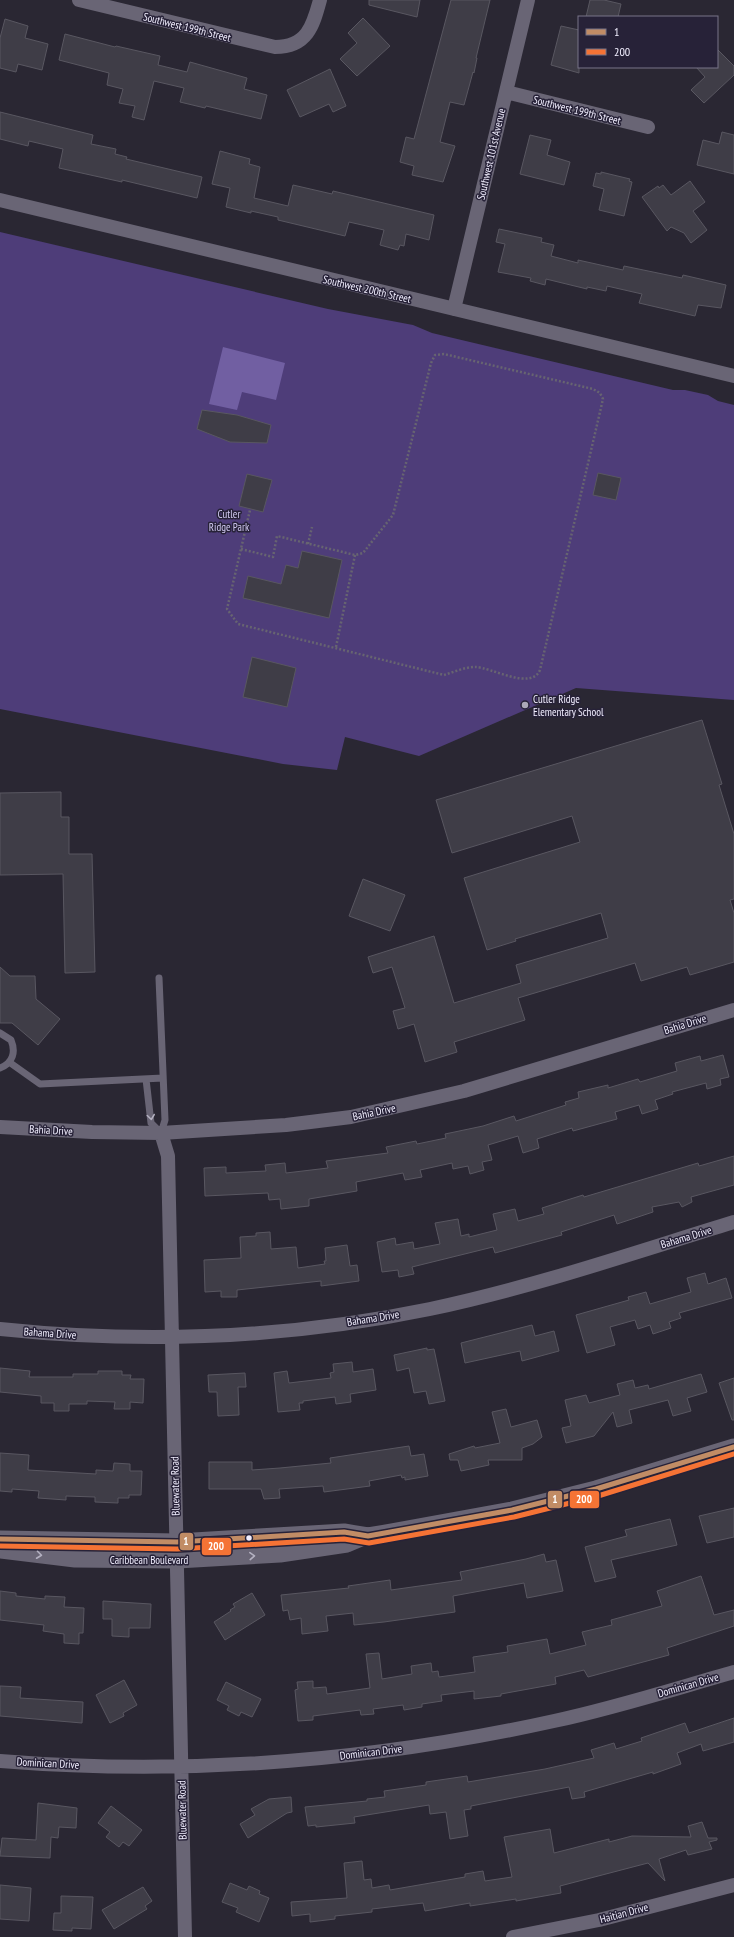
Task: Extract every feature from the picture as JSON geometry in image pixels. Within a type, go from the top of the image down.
[{"type":"street","name":"Southwest 199th Street","points":[[79,0],[270,46],[281,47],[301,40],[310,29],[320,0]]},
{"type":"street","name":"Southwest 101st Avenue","points":[[454,309],[528,0]]},
{"type":"street","name":"Southwest 199th Street","points":[[506,92],[648,127]]},
{"type":"street","name":"Southwest 200th Street","points":[[0,200],[734,376]]},
{"type":"street","name":"Bahia Drive","points":[[0,1127],[92,1132],[161,1133],[286,1125],[351,1117],[464,1091],[734,1010]]},
{"type":"street","name":"Bluewater Road","points":[[161,1133],[168,1156],[185,1937]]},
{"type":"street","name":"Bahama Drive","points":[[0,1329],[81,1335],[173,1336],[293,1330],[431,1309],[555,1278],[734,1222]]},
{"type":"street","name":"Caribbean Boulevard","points":[[0,1550],[75,1559],[177,1560],[280,1554],[347,1544],[368,1536],[451,1523],[539,1504],[596,1489],[734,1447]]},
{"type":"street","name":"Caribbean Boulevard","points":[[0,1540],[177,1542],[344,1532],[368,1536]]},
{"type":"street","name":"Dominican Drive","points":[[0,1761],[75,1765],[181,1766],[336,1757],[456,1741],[589,1713],[734,1672]]},
{"type":"street","name":"Haitian Drive","points":[[513,1937],[599,1920],[734,1885]]},
{"type":"lane","points":[[146,1079],[151,1123],[161,1133],[165,1120],[159,978]]},
{"type":"lane","points":[[0,1033],[11,1040],[13,1045],[12,1057],[9,1062],[0,1068]]},
{"type":"lane","points":[[9,1062],[40,1084],[163,1078]]},
{"type":"path","points":[[241,549],[273,557],[277,536],[355,555],[363,554],[393,516],[431,364],[435,355],[444,354],[593,389],[602,396],[603,402],[601,413],[540,670],[537,676],[527,679],[475,667],[444,675],[336,647],[238,624],[227,609],[250,510]]},
{"type":"path","points":[[308,544],[312,527]]},
{"type":"path","points":[[336,647],[355,555]]},
{"type":"green space","name":"Cutler Ridge Park","points":[[0,232],[328,309],[413,325],[432,333],[673,390],[685,390],[708,395],[718,401],[734,405],[734,700],[576,688],[419,756],[345,737],[337,770],[283,764],[0,709]]},
{"type":"shaded area","points":[[223,347],[285,363],[276,400],[242,392],[237,410],[209,404]]},
{"type":"building","points":[[369,0],[420,0],[417,17],[369,5]]},
{"type":"building","points":[[451,0],[490,0],[476,58],[474,73],[473,72],[464,105],[450,102],[440,142],[455,146],[443,182],[412,175],[414,166],[400,162],[406,137],[414,139]]},
{"type":"building","points":[[590,0],[604,0],[621,4],[618,16],[586,16]]},
{"type":"building","points":[[363,18],[390,46],[357,76],[340,59],[357,43],[348,33]]},
{"type":"building","points":[[5,19],[28,26],[25,38],[48,44],[42,70],[18,64],[16,72],[0,68],[0,38]]},
{"type":"building","points":[[561,26],[578,30],[579,73],[551,65]]},
{"type":"building","points":[[65,34],[115,47],[160,56],[158,65],[187,72],[190,62],[247,78],[244,89],[267,95],[261,119],[206,106],[205,108],[180,102],[184,88],[154,81],[144,120],[132,117],[135,106],[119,103],[123,89],[107,85],[109,73],[59,60]]},
{"type":"building","points":[[718,50],[734,66],[734,75],[704,103],[691,90],[705,77],[697,68],[718,68]]},
{"type":"building","points":[[330,69],[346,106],[333,112],[329,104],[300,117],[287,90]]},
{"type":"building","points":[[0,112],[93,135],[91,144],[116,149],[115,154],[127,157],[126,159],[202,177],[197,198],[122,180],[122,182],[59,168],[63,149],[29,141],[28,146],[0,139]]},
{"type":"building","points":[[722,132],[734,135],[734,174],[697,165],[703,140],[719,144]]},
{"type":"building","points":[[530,135],[551,140],[547,155],[570,162],[564,185],[520,174]]},
{"type":"building","points":[[220,151],[250,159],[249,164],[260,167],[254,198],[288,206],[293,185],[332,194],[333,191],[434,215],[429,240],[406,234],[404,246],[400,245],[398,250],[380,245],[384,230],[349,222],[345,236],[278,220],[278,217],[226,207],[230,188],[212,184]]},
{"type":"building","points":[[601,172],[630,179],[629,181],[632,182],[624,216],[599,210],[604,189],[593,186],[596,173],[601,174]]},
{"type":"building","points":[[690,181],[705,202],[693,211],[707,230],[691,243],[684,233],[671,227],[667,231],[642,197],[658,186],[659,188],[663,185],[671,195]]},
{"type":"building","points":[[499,229],[542,238],[541,242],[554,245],[551,256],[578,263],[578,260],[623,270],[624,266],[682,278],[683,275],[726,285],[721,308],[698,305],[695,316],[639,303],[642,294],[607,286],[606,291],[587,287],[587,289],[546,279],[545,285],[530,281],[531,278],[498,272],[505,244],[496,242]]},
{"type":"building","points":[[202,410],[237,415],[271,425],[267,443],[230,442],[197,429]]},
{"type":"building","points":[[598,473],[621,478],[616,500],[593,495]]},
{"type":"building","points":[[247,474],[272,480],[263,512],[239,506]]},
{"type":"building","points":[[302,551],[342,560],[329,618],[243,598],[248,576],[281,584],[286,565],[298,568]]},
{"type":"building","points":[[252,657],[296,668],[287,707],[243,697]]},
{"type":"building","points":[[702,720],[722,784],[719,785],[734,834],[734,899],[730,900],[734,913],[734,962],[690,975],[687,967],[641,981],[635,963],[518,998],[525,1020],[454,1042],[457,1052],[425,1062],[414,1024],[398,1029],[393,1011],[405,1008],[392,967],[373,973],[368,957],[434,936],[454,1003],[521,983],[516,965],[608,938],[601,913],[515,939],[516,941],[487,950],[464,878],[580,842],[572,816],[452,853],[436,800]]},
{"type":"building","points":[[61,792],[61,817],[69,817],[69,854],[92,854],[95,972],[65,973],[63,874],[0,875],[0,793]]},
{"type":"building","points":[[363,879],[405,895],[390,931],[349,916]]},
{"type":"building","points":[[0,967],[10,976],[35,976],[36,999],[60,1019],[38,1045],[12,1023],[0,1023]]},
{"type":"building","points":[[723,1055],[729,1077],[720,1079],[721,1085],[707,1089],[706,1083],[672,1092],[673,1094],[655,1100],[658,1109],[642,1114],[639,1105],[615,1112],[617,1119],[573,1131],[572,1128],[537,1139],[539,1148],[523,1153],[518,1136],[488,1145],[492,1160],[482,1162],[484,1170],[470,1174],[468,1166],[453,1169],[452,1163],[420,1170],[422,1177],[405,1180],[403,1173],[356,1182],[357,1191],[309,1199],[309,1206],[281,1209],[280,1199],[269,1200],[268,1193],[205,1196],[204,1168],[226,1167],[226,1173],[266,1171],[265,1165],[285,1163],[286,1173],[328,1168],[326,1161],[388,1153],[386,1147],[416,1141],[417,1144],[446,1138],[445,1134],[483,1126],[514,1116],[516,1121],[566,1105],[565,1102],[579,1098],[578,1092],[608,1085],[608,1088],[638,1079],[640,1082],[677,1071],[675,1063],[700,1056],[701,1061]]},
{"type":"building","points":[[734,1156],[734,1185],[691,1197],[692,1202],[682,1207],[679,1202],[652,1207],[653,1212],[617,1224],[614,1215],[561,1232],[562,1235],[495,1253],[493,1247],[412,1267],[414,1274],[399,1277],[398,1270],[382,1272],[377,1242],[395,1238],[396,1245],[413,1242],[414,1249],[440,1244],[435,1223],[458,1219],[461,1236],[469,1234],[469,1237],[497,1230],[493,1214],[515,1209],[518,1221],[544,1214],[542,1208],[583,1195],[584,1197],[698,1163],[699,1166]]},
{"type":"building","points":[[270,1232],[271,1249],[296,1247],[298,1268],[325,1264],[325,1248],[347,1245],[350,1266],[357,1265],[359,1281],[321,1286],[321,1281],[237,1290],[237,1297],[221,1297],[221,1291],[205,1292],[204,1260],[241,1258],[240,1237],[256,1236],[256,1233]]},
{"type":"building","points":[[705,1273],[708,1284],[726,1278],[732,1298],[679,1313],[681,1318],[669,1322],[671,1328],[653,1334],[650,1325],[638,1329],[635,1320],[610,1327],[615,1345],[587,1353],[576,1315],[629,1300],[628,1297],[646,1292],[650,1304],[691,1292],[687,1278]]},
{"type":"building","points":[[532,1325],[535,1336],[554,1331],[559,1351],[522,1361],[520,1351],[465,1363],[461,1343]]},
{"type":"building","points":[[427,1348],[427,1350],[434,1349],[445,1401],[429,1404],[426,1391],[414,1393],[409,1368],[397,1371],[394,1355]]},
{"type":"building","points":[[352,1362],[353,1372],[373,1369],[376,1390],[350,1394],[351,1402],[336,1404],[335,1397],[303,1401],[303,1403],[299,1403],[300,1410],[278,1412],[274,1373],[287,1371],[289,1383],[331,1378],[330,1373],[334,1372],[333,1364]]},
{"type":"building","points":[[0,1368],[30,1371],[29,1377],[73,1377],[73,1374],[98,1374],[98,1371],[122,1371],[122,1375],[131,1375],[130,1379],[144,1379],[143,1403],[130,1402],[130,1409],[114,1409],[115,1402],[87,1401],[87,1404],[69,1404],[69,1411],[54,1411],[54,1403],[41,1403],[41,1396],[0,1392]]},
{"type":"building","points":[[245,1373],[246,1387],[238,1387],[239,1415],[218,1416],[217,1392],[209,1392],[208,1375]]},
{"type":"building","points":[[701,1374],[707,1392],[687,1398],[691,1411],[673,1416],[668,1400],[629,1410],[632,1423],[617,1427],[613,1412],[594,1436],[566,1443],[562,1428],[571,1426],[565,1400],[586,1395],[589,1403],[620,1395],[617,1384],[633,1380],[635,1388],[648,1385],[649,1389]]},
{"type":"building","points":[[734,1378],[734,1420],[732,1420],[719,1383]]},
{"type":"building","points":[[506,1409],[511,1427],[537,1420],[542,1437],[533,1444],[522,1448],[522,1460],[488,1460],[489,1465],[461,1471],[458,1460],[450,1460],[449,1454],[474,1446],[475,1448],[500,1443],[492,1412]]},
{"type":"building","points":[[409,1446],[411,1456],[424,1454],[428,1476],[405,1480],[405,1477],[402,1478],[401,1475],[369,1481],[370,1486],[324,1492],[323,1486],[279,1489],[280,1498],[264,1499],[261,1489],[209,1489],[209,1462],[252,1462],[252,1470],[280,1468],[331,1463],[330,1458]]},
{"type":"building","points":[[0,1453],[29,1455],[28,1470],[96,1474],[96,1470],[113,1471],[114,1463],[130,1464],[130,1471],[142,1471],[141,1495],[129,1495],[129,1498],[118,1498],[118,1503],[95,1502],[95,1497],[66,1496],[66,1500],[38,1498],[39,1491],[12,1489],[12,1492],[0,1491]]},
{"type":"building","points":[[734,1508],[734,1537],[707,1543],[699,1516]]},
{"type":"building","points":[[670,1519],[677,1545],[611,1560],[616,1577],[595,1582],[585,1547],[627,1536],[625,1530]]},
{"type":"building","points":[[544,1554],[546,1562],[556,1560],[563,1591],[527,1598],[524,1583],[453,1596],[455,1612],[354,1625],[353,1613],[326,1616],[328,1631],[302,1634],[301,1618],[290,1620],[288,1610],[283,1611],[281,1595],[349,1588],[348,1586],[390,1580],[391,1590],[462,1580],[460,1572]]},
{"type":"building","points":[[701,1576],[714,1615],[734,1610],[734,1626],[667,1648],[669,1655],[588,1677],[584,1670],[555,1677],[556,1684],[501,1694],[501,1696],[474,1699],[474,1691],[441,1695],[442,1701],[422,1704],[422,1707],[404,1710],[403,1705],[373,1709],[374,1714],[361,1715],[360,1710],[313,1716],[313,1720],[298,1721],[295,1690],[298,1689],[297,1682],[313,1681],[313,1688],[326,1687],[327,1694],[370,1688],[366,1654],[379,1653],[382,1679],[412,1674],[411,1666],[431,1663],[432,1672],[438,1671],[439,1677],[475,1672],[473,1657],[508,1652],[507,1646],[547,1639],[550,1654],[586,1645],[582,1632],[612,1625],[611,1620],[662,1606],[657,1591]]},
{"type":"building","points":[[0,1591],[16,1593],[16,1596],[45,1599],[45,1596],[65,1597],[64,1607],[84,1608],[83,1633],[79,1633],[79,1644],[64,1643],[64,1634],[43,1631],[44,1625],[0,1620]]},
{"type":"building","points":[[252,1593],[265,1615],[225,1640],[214,1622],[231,1611],[230,1610],[235,1607],[233,1604]]},
{"type":"building","points":[[103,1601],[151,1604],[150,1628],[129,1628],[129,1637],[112,1636],[112,1619],[103,1619]]},
{"type":"building","points":[[124,1680],[137,1705],[123,1713],[124,1716],[110,1723],[96,1695]]},
{"type":"building","points":[[226,1682],[261,1699],[252,1717],[241,1712],[239,1716],[227,1710],[229,1706],[217,1700]]},
{"type":"building","points":[[0,1686],[21,1687],[20,1698],[83,1702],[82,1723],[0,1716]]},
{"type":"building","points":[[734,1718],[734,1742],[703,1751],[701,1744],[677,1753],[681,1764],[653,1774],[653,1772],[584,1792],[585,1797],[572,1799],[569,1787],[471,1806],[471,1809],[464,1810],[468,1836],[450,1839],[446,1812],[430,1814],[429,1805],[354,1817],[355,1823],[316,1827],[316,1825],[308,1826],[305,1807],[367,1801],[367,1799],[385,1797],[384,1791],[426,1785],[426,1782],[467,1776],[468,1782],[545,1769],[594,1758],[591,1750],[614,1743],[616,1749],[642,1741],[641,1738],[685,1723],[689,1733]]},
{"type":"building","points":[[291,1797],[292,1812],[287,1813],[248,1838],[240,1824],[255,1815],[251,1809],[269,1799]]},
{"type":"building","points":[[38,1803],[77,1808],[76,1828],[59,1827],[58,1838],[51,1837],[50,1858],[0,1856],[2,1838],[36,1840]]},
{"type":"building","points":[[111,1806],[142,1830],[129,1846],[123,1842],[119,1847],[106,1837],[110,1832],[98,1823]]},
{"type":"building","points":[[702,1822],[708,1838],[717,1838],[717,1840],[709,1842],[712,1849],[688,1855],[686,1850],[659,1859],[665,1881],[648,1863],[560,1886],[561,1893],[516,1901],[516,1899],[470,1906],[470,1903],[425,1911],[423,1903],[372,1909],[372,1912],[335,1916],[335,1919],[310,1922],[310,1914],[292,1916],[291,1902],[347,1898],[344,1863],[362,1861],[364,1880],[371,1879],[372,1888],[389,1885],[390,1890],[465,1877],[465,1874],[483,1871],[485,1881],[512,1877],[504,1837],[550,1829],[554,1853],[609,1839],[609,1842],[632,1836],[691,1837],[688,1826]]},
{"type":"building","points":[[230,1883],[247,1890],[249,1886],[260,1891],[259,1894],[269,1898],[259,1922],[236,1912],[238,1908],[222,1902]]},
{"type":"building","points":[[0,1885],[31,1888],[29,1921],[0,1919]]},
{"type":"building","points":[[143,1887],[152,1901],[145,1906],[147,1909],[114,1929],[102,1910]]},
{"type":"building","points":[[61,1896],[93,1897],[91,1929],[72,1928],[72,1931],[53,1930],[54,1913],[61,1913]]},
{"type":"transit line","name":"1","points":[[0,1539],[177,1542],[344,1532],[368,1536],[512,1510],[596,1489],[734,1447]]},
{"type":"transit line","name":"200","points":[[0,1546],[177,1549],[344,1539],[369,1543],[514,1517],[598,1496],[734,1454]]},
{"type":"place","name":"Cutler Ridge Elementary School","points":[[525,705]]}]
